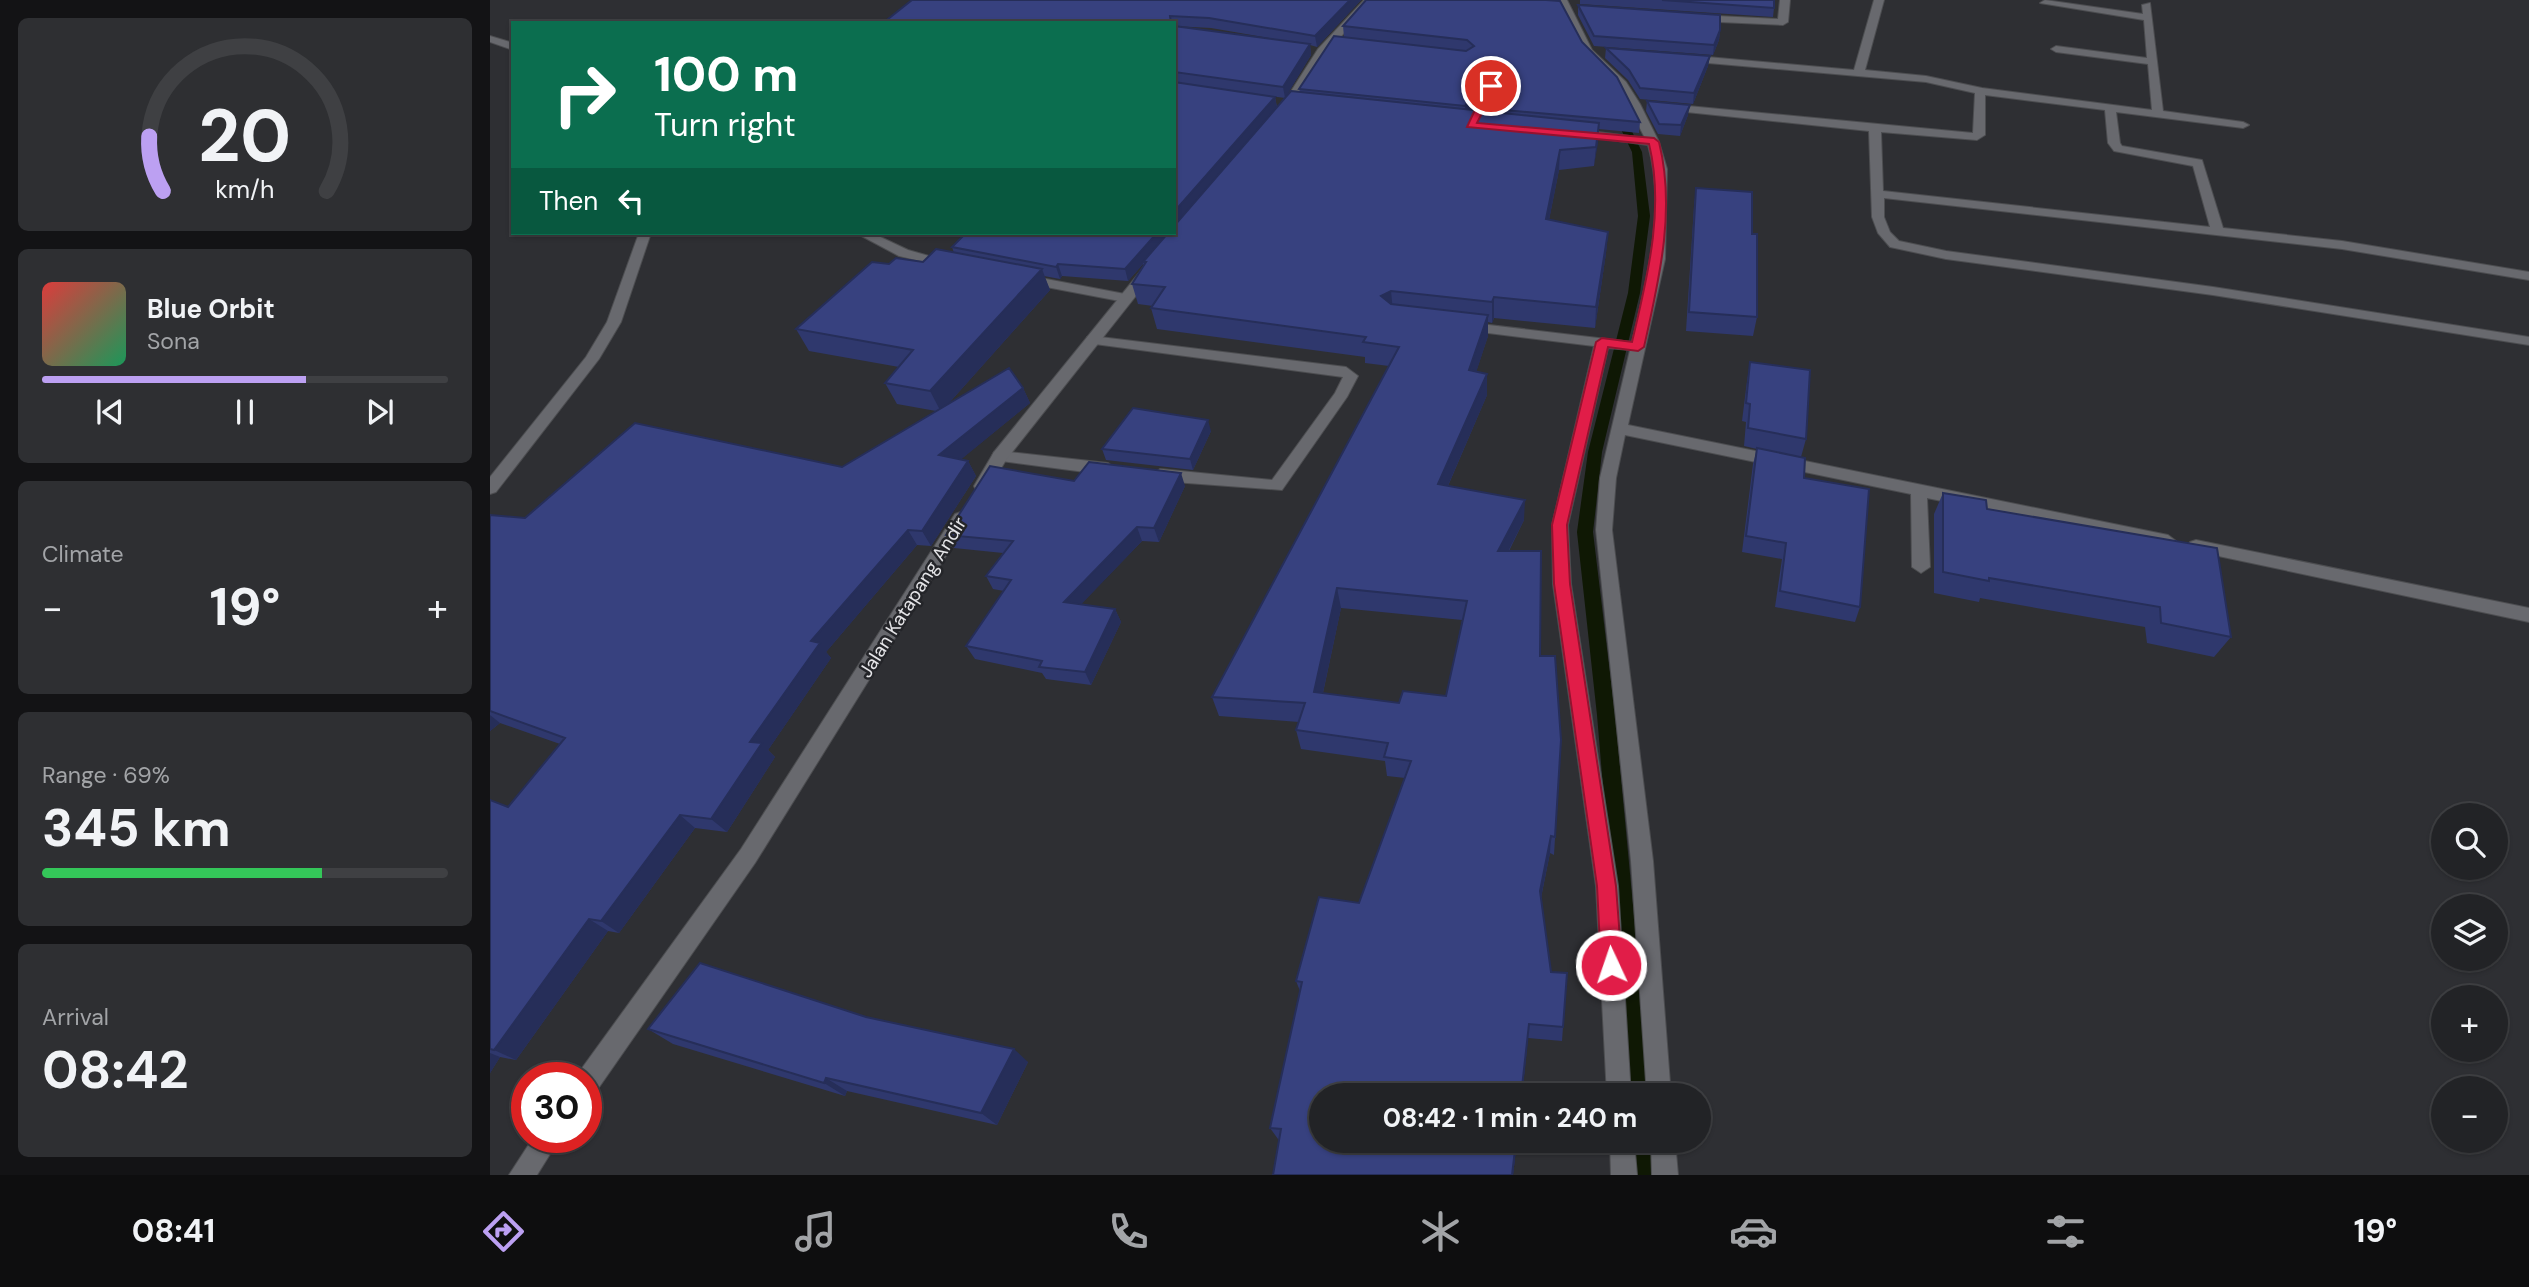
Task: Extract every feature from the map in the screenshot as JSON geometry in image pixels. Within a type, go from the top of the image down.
[{"type":"street","points":[[1276,121],[1290,104],[1316,50],[1339,42],[1369,0]]},
{"type":"street","points":[[1685,17],[1783,22],[1785,0]]},
{"type":"street","points":[[1859,72],[1879,0]]},
{"type":"street","points":[[2045,3],[2148,18]]},
{"type":"street","points":[[1563,4],[1578,10]]},
{"type":"street","points":[[1563,4],[1588,51],[1622,84],[1634,104],[1661,169],[1658,259],[1621,345],[1560,525],[1562,584],[1607,886],[1618,1083]]},
{"type":"street","points":[[2147,5],[2158,113]]},
{"type":"street","points":[[490,39],[511,46]]},
{"type":"street","points":[[2056,49],[2153,62]]},
{"type":"street","points":[[1588,51],[1615,53]]},
{"type":"street","points":[[1669,57],[1859,72],[1956,83],[1979,92],[2242,125]]},
{"type":"street","points":[[1470,125],[1491,86]]},
{"type":"street","points":[[1634,104],[1973,138],[1979,135],[1979,92]]},
{"type":"street","points":[[2110,107],[2114,143],[2118,149],[2198,163],[2217,230]]},
{"type":"street","points":[[1457,124],[1483,126]]},
{"type":"street","points":[[1875,128],[1878,217],[1884,233],[1895,243],[2529,341]]},
{"type":"street","points":[[1563,132],[1650,141]]},
{"type":"street","points":[[1879,194],[2342,245],[2529,276]]},
{"type":"street","points":[[490,488],[598,350],[614,322],[644,235]]},
{"type":"street","points":[[866,235],[904,253],[966,268]]},
{"type":"street","name":"Jalan Katapang Andir","points":[[602,1062],[748,856],[1000,456],[1125,298],[1161,257]]},
{"type":"street","points":[[1006,275],[1125,298]]},
{"type":"street","points":[[1446,324],[1621,345]]},
{"type":"street","points":[[1000,456],[1276,486],[1342,394],[1351,376],[1346,372],[1092,340]]},
{"type":"street","points":[[1621,345],[1620,429],[1608,478],[1604,530],[1642,861],[1659,1083]]},
{"type":"street","points":[[1620,429],[2529,615]]},
{"type":"street","points":[[1919,490],[1921,567]]},
{"type":"street","points":[[522,1175],[537,1153]]},
{"type":"street","points":[[1623,1153],[1625,1175]]},
{"type":"street","points":[[1664,1153],[1665,1175]]},
{"type":"building","points":[[912,0],[1350,0],[1315,36],[1209,18],[1170,16],[1171,21],[886,21]]},
{"type":"building","points":[[1366,0],[1560,1],[1582,42],[1617,77],[1640,122],[1482,108],[1498,76],[1492,70],[1484,74],[1465,106],[1299,89],[1334,36],[1466,51],[1474,46],[1467,40],[1343,26]]},
{"type":"building","points":[[1662,0],[1774,0],[1774,8]]},
{"type":"building","points":[[1578,5],[1720,15],[1720,30],[1714,45],[1594,36]]},
{"type":"building","points":[[1176,26],[1310,44],[1283,87],[1176,72]]},
{"type":"building","points":[[1606,48],[1710,56],[1694,93],[1640,88],[1629,70]]},
{"type":"building","points":[[1176,82],[1275,97],[1176,210]]},
{"type":"building","points":[[1291,91],[1599,123],[1596,147],[1560,150],[1546,219],[1608,232],[1596,307],[1494,297],[1492,302],[1391,291],[1381,296],[1391,304],[1488,315],[1469,370],[1487,374],[1438,484],[1525,500],[1498,551],[1541,551],[1540,656],[1555,656],[1561,740],[1555,837],[1551,836],[1540,891],[1551,972],[1567,973],[1563,1027],[1529,1024],[1522,1083],[1309,1083],[1309,1153],[1515,1153],[1512,1175],[1273,1175],[1281,1129],[1270,1128],[1302,982],[1296,981],[1319,897],[1359,903],[1411,761],[1384,757],[1388,743],[1296,730],[1305,703],[1212,697],[1399,347],[1363,342],[1366,337],[1151,308],[1165,287],[1132,284],[1146,262],[1143,262],[1166,235],[1176,235],[1176,224]],"holes":[[[1337,588],[1467,601],[1446,696],[1403,691],[1399,703],[1314,692]]]},
{"type":"building","points":[[1647,101],[1690,105],[1681,125],[1659,124]]},
{"type":"building","points":[[1696,188],[1752,192],[1752,234],[1757,234],[1757,317],[1689,312]]},
{"type":"building","points":[[964,235],[1155,235],[1125,269],[1058,264],[1056,267],[952,247]]},
{"type":"building","points":[[936,249],[1042,269],[930,391],[885,383],[913,350],[796,329],[872,262],[889,264],[896,258],[923,262]]},
{"type":"building","points":[[1750,362],[1810,370],[1806,439],[1748,428],[1750,404],[1746,403]]},
{"type":"building","points":[[1009,368],[1023,388],[939,455],[968,461],[922,531],[908,530],[811,641],[820,643],[750,742],[762,743],[711,819],[680,815],[601,921],[589,919],[494,1050],[490,1049],[490,800],[508,807],[565,738],[490,711],[490,515],[525,518],[635,423],[842,467]]},
{"type":"building","points":[[1133,408],[1208,420],[1190,459],[1102,449]]},
{"type":"building","points":[[1757,448],[1805,458],[1804,478],[1869,489],[1860,607],[1780,591],[1786,543],[1746,536]]},
{"type":"building","points":[[1089,462],[1181,473],[1154,528],[1137,527],[1064,602],[1115,609],[1085,672],[1039,667],[1042,661],[966,646],[1011,580],[986,576],[1013,541],[946,535],[990,466],[1074,481]]},
{"type":"building","points":[[1943,493],[1986,500],[1987,509],[2217,548],[2231,637],[2161,623],[2160,607],[1943,572]]},
{"type":"building","points":[[700,963],[866,1017],[1014,1049],[981,1113],[826,1078],[824,1083],[648,1029]]},
{"type":"waterway","points":[[1619,115],[1637,152],[1644,216],[1634,293],[1595,452],[1585,532],[1606,715],[1639,1083]]},
{"type":"waterway","points":[[1645,1153],[1647,1175]]},
{"type":"route","points":[[1491,86],[1470,125],[1654,142],[1661,169],[1658,259],[1638,347],[1602,342],[1569,474],[1560,525],[1562,584],[1607,886],[1611,965]]}]
